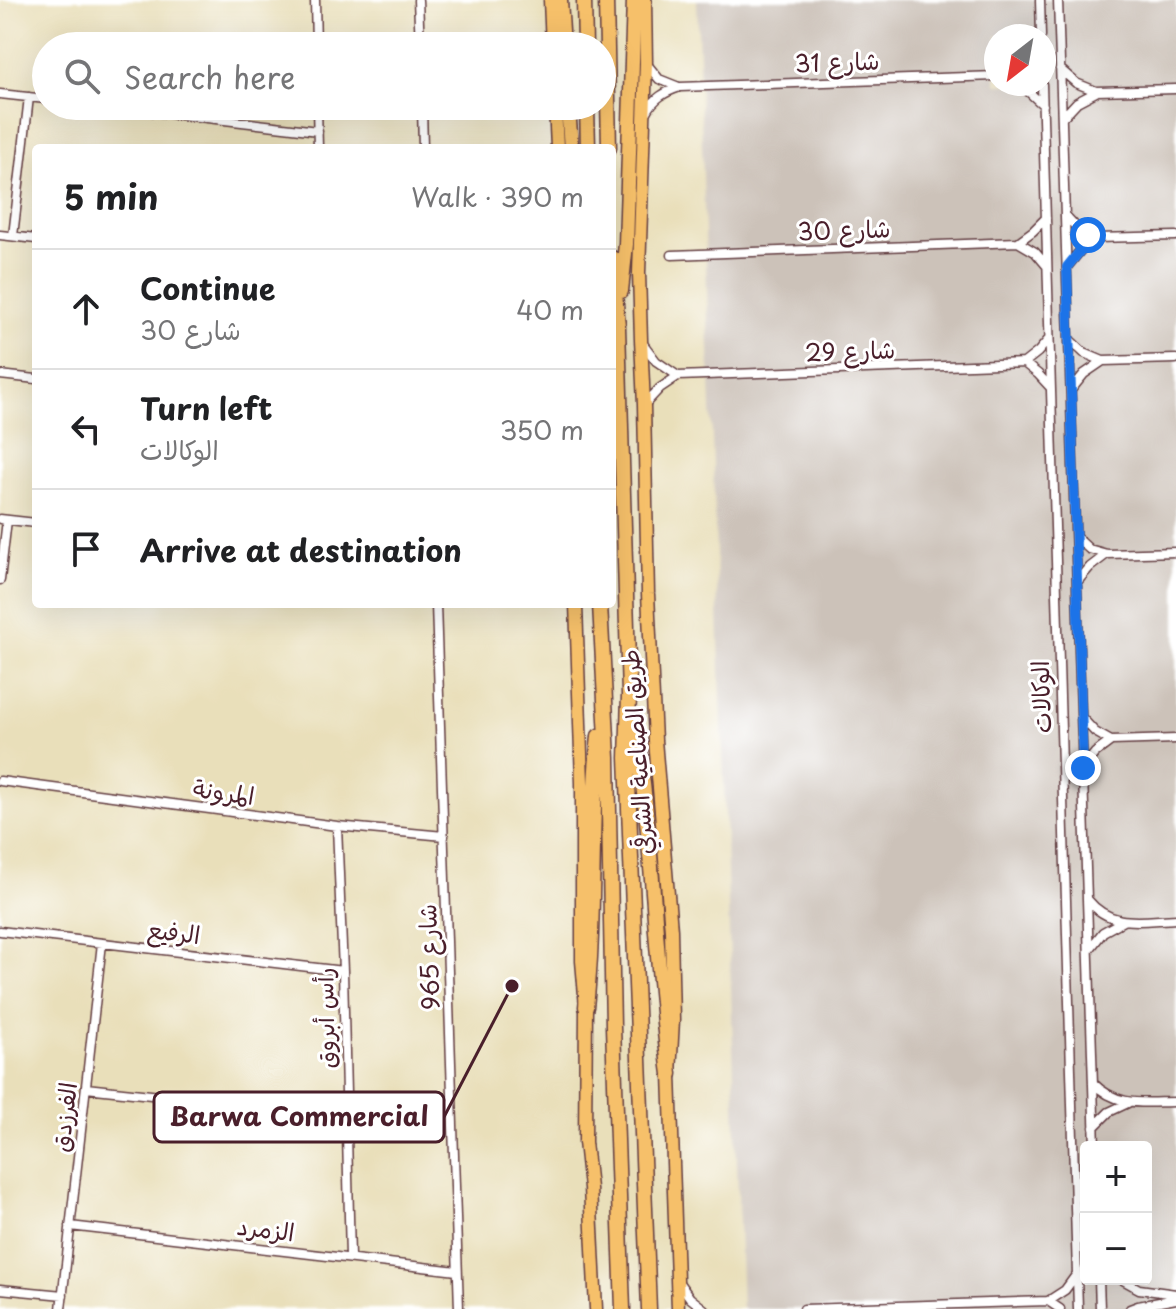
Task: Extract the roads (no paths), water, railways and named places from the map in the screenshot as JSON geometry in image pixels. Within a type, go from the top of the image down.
[{"type":"highway","points":[[560,0],[562,32]]},
{"type":"highway","points":[[584,0],[585,32]]},
{"type":"highway","points":[[606,0],[607,32]]},
{"type":"highway","points":[[618,327],[626,244],[634,0]]},
{"type":"highway","points":[[569,120],[571,144]]},
{"type":"highway","points":[[587,120],[588,144]]},
{"type":"highway","points":[[608,120],[609,144]]},
{"type":"highway","name":"طريق الصناعية الشرقي","points":[[616,304],[629,695],[627,758],[649,1309]]},
{"type":"highway","name":"طريق الصناعية الشرقي","points":[[600,608],[608,758],[623,1309]]},
{"type":"highway","points":[[629,695],[645,797],[670,1074]]},
{"type":"highway","points":[[586,1007],[591,962],[597,758],[604,696]]},
{"type":"main road","points":[[550,0],[551,32]]},
{"type":"main road","name":"طريق الصناعية الشرقي","points":[[645,0],[645,118],[639,273],[654,725],[671,930],[673,1020],[670,1074],[678,1309]]},
{"type":"main road","points":[[556,120],[557,144]]},
{"type":"main road","points":[[576,608],[582,783],[582,961],[586,1007],[585,1142],[596,1309]]},
{"type":"street","points":[[315,0],[316,32]]},
{"type":"street","points":[[418,0],[419,32]]},
{"type":"street","points":[[1040,0],[1041,24]]},
{"type":"street","name":"الوكالات","points":[[1058,0],[1095,1141]]},
{"type":"street","points":[[646,63],[659,79],[680,87]]},
{"type":"street","points":[[1060,68],[1076,83],[1096,91],[1176,89]]},
{"type":"street","name":"شارع 31","points":[[680,87],[984,76]]},
{"type":"street","points":[[645,118],[658,98],[680,87]]},
{"type":"street","points":[[1062,118],[1077,102],[1096,91]]},
{"type":"street","points":[[0,94],[32,97]]},
{"type":"street","points":[[1033,96],[1043,105]]},
{"type":"street","name":"الوكالات","points":[[1043,96],[1078,1309]]},
{"type":"street","points":[[13,236],[29,97]]},
{"type":"street","points":[[223,120],[318,131]]},
{"type":"street","points":[[318,120],[318,144]]},
{"type":"street","points":[[422,120],[423,144]]},
{"type":"street","points":[[1065,215],[1079,230],[1097,238],[1176,236]]},
{"type":"street","points":[[1046,218],[1018,242],[1035,252],[1047,266]]},
{"type":"street","points":[[0,235],[32,238]]},
{"type":"street","points":[[1067,267],[1080,251],[1097,238]]},
{"type":"street","name":"شارع 30","points":[[672,255],[1018,242]]},
{"type":"street","points":[[1049,338],[1024,363],[1050,387]]},
{"type":"street","points":[[1069,339],[1084,353],[1103,361],[1176,359]]},
{"type":"street","points":[[641,340],[656,361],[678,376],[660,388],[644,405]]},
{"type":"street","points":[[1071,391],[1084,374],[1103,361]]},
{"type":"street","name":"شارع 29","points":[[678,376],[1024,363]]},
{"type":"street","points":[[0,375],[32,379]]},
{"type":"street","points":[[0,580],[3,520],[32,523]]},
{"type":"street","points":[[1076,537],[1089,549],[1107,554],[1176,552]]},
{"type":"street","points":[[1077,582],[1107,554]]},
{"type":"street","name":"شارع 965","points":[[436,608],[459,1309]]},
{"type":"street","points":[[1082,718],[1095,732],[1111,741],[1176,739]]},
{"type":"street","points":[[1083,768],[1095,753],[1111,741]]},
{"type":"street","name":"المرونة","points":[[0,781],[337,826],[444,836]]},
{"type":"street","name":"رأس أبروق","points":[[337,826],[350,1257]]},
{"type":"street","points":[[1088,899],[1103,915],[1113,919],[1176,919]]},
{"type":"street","points":[[1089,950],[1103,932],[1124,921]]},
{"type":"street","name":"الرفيع","points":[[0,931],[343,971]]},
{"type":"street","name":"الفرزدق","points":[[61,1309],[102,943]]},
{"type":"street","points":[[1093,1083],[1109,1096],[1129,1102],[1176,1102]]},
{"type":"street","points":[[86,1088],[346,1116]]},
{"type":"street","points":[[1094,1127],[1109,1112],[1129,1102]]},
{"type":"street","name":"الزمرد","points":[[70,1226],[457,1271]]},
{"type":"street","points":[[804,1309],[1048,1301],[1065,1290],[1078,1273]]},
{"type":"street","points":[[677,1280],[690,1298],[704,1309]]},
{"type":"street","points":[[1099,1285],[1100,1309]]},
{"type":"street","points":[[1132,1285],[1176,1296]]},
{"type":"street","points":[[0,1289],[63,1295]]},
{"type":"street","points":[[1130,1309],[1176,1296]]},
{"type":"street","points":[[1048,1301],[1060,1309]]},
{"type":"place","name":"Barwa Commercial","points":[[512,986]]}]
